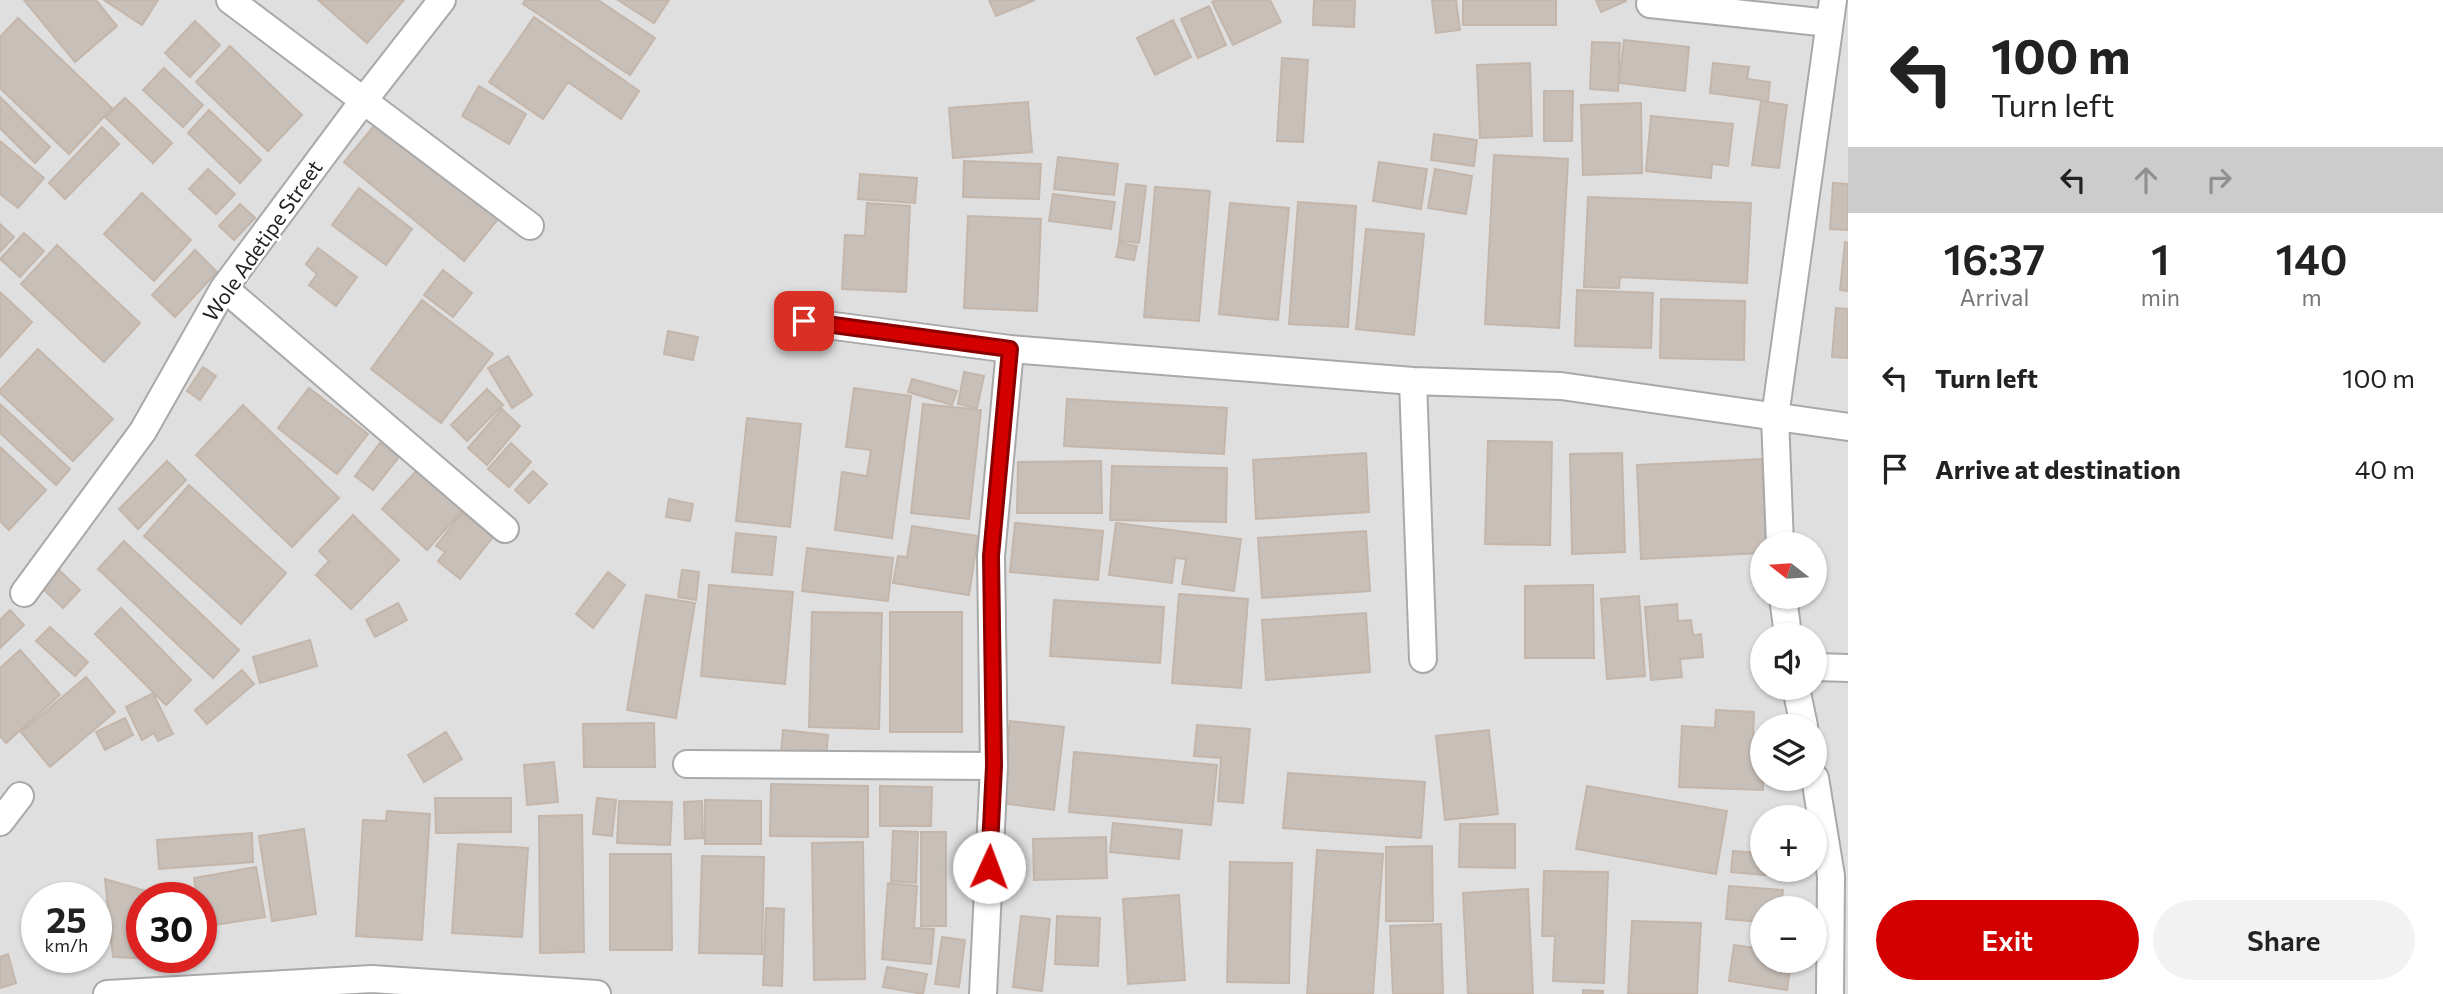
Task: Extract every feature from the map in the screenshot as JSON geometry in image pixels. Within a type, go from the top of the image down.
[{"type":"street","points":[[230,0],[530,226]]},
{"type":"street","name":"Wole Adetipe Street","points":[[24,593],[143,431],[224,288],[442,0]]},
{"type":"street","points":[[1650,4],[1831,12],[1775,417],[1780,532]]},
{"type":"street","points":[[224,288],[505,529]]},
{"type":"street","points":[[804,321],[1010,349],[1413,381],[1561,386],[1848,427]]},
{"type":"street","points":[[983,994],[994,766],[991,556],[1010,349]]},
{"type":"street","points":[[1413,381],[1423,659]]},
{"type":"street","points":[[1827,667],[1848,668]]},
{"type":"street","points":[[687,764],[994,766]]},
{"type":"street","points":[[1817,791],[1831,876],[1829,994]]},
{"type":"street","points":[[0,822],[20,796]]},
{"type":"street","points":[[107,994],[372,979],[597,994]]},
{"type":"shaded area","points":[[0,0],[1848,0],[1848,994],[0,994]]},
{"type":"building","points":[[24,0],[96,0],[117,26],[75,62]]},
{"type":"building","points":[[104,0],[158,0],[142,25]]},
{"type":"building","points":[[318,0],[404,0],[367,43]]},
{"type":"building","points":[[525,0],[598,0],[655,38],[630,75],[523,4]]},
{"type":"building","points":[[618,0],[669,0],[654,23]]},
{"type":"building","points":[[989,0],[1035,0],[996,16]]},
{"type":"building","points":[[1270,0],[1281,22],[1233,45],[1212,2]]},
{"type":"building","points":[[1314,0],[1355,0],[1354,27],[1313,25]]},
{"type":"building","points":[[1432,0],[1456,0],[1460,30],[1436,33]]},
{"type":"building","points":[[1463,0],[1556,0],[1556,25],[1463,25]]},
{"type":"building","points":[[1596,0],[1626,0],[1626,1],[1601,12]]},
{"type":"building","points":[[1209,6],[1226,45],[1198,58],[1181,19]]},
{"type":"building","points":[[534,17],[639,91],[621,119],[568,82],[543,119],[489,82]]},
{"type":"building","points":[[18,18],[112,108],[69,154],[0,88],[0,37]]},
{"type":"building","points":[[1173,20],[1191,57],[1155,75],[1137,38]]},
{"type":"building","points":[[195,21],[220,45],[190,77],[165,53]]},
{"type":"building","points":[[1624,40],[1689,47],[1685,91],[1619,83]]},
{"type":"building","points":[[1592,42],[1620,43],[1618,91],[1590,89]]},
{"type":"building","points":[[230,46],[302,115],[268,151],[196,82]]},
{"type":"building","points":[[1282,58],[1308,60],[1303,142],[1277,141]]},
{"type":"building","points":[[1530,63],[1532,136],[1480,138],[1477,65]]},
{"type":"building","points":[[1713,63],[1749,67],[1747,79],[1770,82],[1768,101],[1710,93]]},
{"type":"building","points":[[164,68],[203,105],[183,127],[143,90]]},
{"type":"building","points":[[479,86],[526,114],[509,144],[462,116]]},
{"type":"building","points":[[1544,91],[1573,91],[1572,141],[1544,141]]},
{"type":"building","points":[[0,97],[50,147],[35,163],[0,128]]},
{"type":"building","points":[[125,98],[172,143],[153,163],[105,117]]},
{"type":"building","points":[[1761,101],[1787,105],[1779,168],[1752,165]]},
{"type":"building","points":[[1028,102],[1032,152],[953,158],[949,108]]},
{"type":"building","points":[[1641,103],[1642,173],[1583,175],[1581,105]]},
{"type":"building","points":[[209,110],[261,160],[240,183],[188,133]]},
{"type":"building","points":[[1651,116],[1733,124],[1728,166],[1712,164],[1711,178],[1646,171]]},
{"type":"building","points":[[379,120],[499,218],[464,261],[344,162]]},
{"type":"building","points":[[102,127],[119,144],[65,199],[49,183]]},
{"type":"building","points":[[1434,134],[1477,140],[1474,166],[1431,160]]},
{"type":"building","points":[[0,141],[44,178],[18,208],[0,194]]},
{"type":"building","points":[[1494,155],[1568,159],[1559,328],[1485,324]]},
{"type":"building","points":[[1058,157],[1118,164],[1114,195],[1054,189]]},
{"type":"building","points":[[964,161],[1041,164],[1039,199],[963,197]]},
{"type":"building","points":[[1379,162],[1427,169],[1421,209],[1373,201]]},
{"type":"building","points":[[208,169],[235,194],[216,214],[189,189]]},
{"type":"building","points":[[1435,169],[1472,176],[1466,214],[1428,208]]},
{"type":"building","points":[[860,174],[917,178],[915,203],[858,199]]},
{"type":"building","points":[[1833,183],[1848,184],[1848,230],[1830,229]]},
{"type":"building","points":[[1126,184],[1146,186],[1139,243],[1119,241]]},
{"type":"building","points":[[1155,187],[1210,191],[1199,321],[1144,317]]},
{"type":"building","points":[[359,188],[412,229],[386,265],[332,225]]},
{"type":"building","points":[[142,193],[191,240],[154,281],[104,234]]},
{"type":"building","points":[[1053,194],[1115,202],[1111,229],[1049,221]]},
{"type":"building","points":[[1588,197],[1751,203],[1747,283],[1620,277],[1619,288],[1584,287]]},
{"type":"building","points":[[1298,202],[1356,206],[1348,327],[1289,324]]},
{"type":"building","points":[[867,203],[910,206],[906,292],[842,289],[845,235],[865,236]]},
{"type":"building","points":[[1230,203],[1289,208],[1278,320],[1219,314]]},
{"type":"building","points":[[240,204],[255,218],[234,240],[219,226]]},
{"type":"building","points":[[968,216],[1041,219],[1037,311],[964,308]]},
{"type":"building","points":[[0,224],[14,237],[0,252]]},
{"type":"building","points":[[1366,229],[1424,234],[1414,335],[1356,329]]},
{"type":"building","points":[[24,233],[44,251],[20,277],[0,259]]},
{"type":"building","points":[[1845,242],[1848,243],[1848,291],[1840,290]]},
{"type":"building","points":[[1119,243],[1137,246],[1134,260],[1116,257]]},
{"type":"building","points":[[57,245],[140,323],[104,362],[21,284]]},
{"type":"building","points":[[318,248],[357,277],[336,306],[309,285],[317,274],[306,264]]},
{"type":"building","points":[[195,250],[217,272],[175,317],[152,295]]},
{"type":"building","points":[[443,270],[472,293],[453,317],[424,295]]},
{"type":"building","points":[[1577,290],[1653,293],[1651,348],[1575,346]]},
{"type":"building","points":[[0,292],[32,322],[0,357]]},
{"type":"building","points":[[1661,299],[1745,301],[1744,360],[1660,358]]},
{"type":"building","points":[[422,300],[493,354],[441,423],[371,369]]},
{"type":"building","points":[[1836,308],[1848,309],[1848,358],[1832,357]]},
{"type":"building","points":[[668,331],[698,337],[693,360],[664,354]]},
{"type":"building","points":[[38,349],[113,419],[73,461],[0,393]]},
{"type":"building","points":[[508,356],[532,395],[512,408],[488,368]]},
{"type":"building","points":[[203,367],[216,376],[200,400],[187,391]]},
{"type":"building","points":[[964,372],[984,376],[977,408],[958,404]]},
{"type":"building","points":[[912,379],[957,391],[952,405],[908,392]]},
{"type":"building","points":[[309,388],[368,434],[337,474],[278,428]]},
{"type":"building","points":[[854,388],[911,396],[892,538],[835,530],[842,472],[867,476],[871,450],[846,447]]},
{"type":"building","points":[[487,389],[503,405],[467,441],[451,425]]},
{"type":"building","points":[[1067,399],[1227,408],[1224,454],[1064,446]]},
{"type":"building","points":[[0,404],[70,469],[56,485],[0,433]]},
{"type":"building","points":[[923,404],[981,410],[969,519],[911,513]]},
{"type":"building","points":[[243,405],[339,498],[292,547],[196,455]]},
{"type":"building","points":[[502,409],[520,426],[487,465],[468,448]]},
{"type":"building","points":[[747,418],[801,424],[790,527],[736,521]]},
{"type":"building","points":[[1488,441],[1552,442],[1550,545],[1485,544]]},
{"type":"building","points":[[380,443],[399,457],[373,490],[355,476]]},
{"type":"building","points":[[511,443],[531,462],[509,487],[488,469]]},
{"type":"building","points":[[0,447],[46,490],[9,530],[0,521]]},
{"type":"building","points":[[1366,453],[1369,512],[1256,519],[1253,460]]},
{"type":"building","points":[[1622,453],[1625,552],[1572,554],[1570,454]]},
{"type":"building","points":[[1762,459],[1765,532],[1750,532],[1750,554],[1641,559],[1637,465]]},
{"type":"building","points":[[167,461],[186,480],[138,529],[119,509]]},
{"type":"building","points":[[1101,461],[1102,513],[1017,513],[1018,462]]},
{"type":"building","points":[[1112,466],[1227,468],[1226,522],[1110,520]]},
{"type":"building","points":[[418,469],[463,510],[427,550],[382,509]]},
{"type":"building","points":[[533,471],[547,484],[529,503],[515,490]]},
{"type":"building","points":[[189,485],[286,573],[241,624],[144,536]]},
{"type":"building","points":[[669,499],[693,504],[690,521],[666,517]]},
{"type":"building","points":[[462,513],[493,537],[460,579],[438,561],[445,552],[436,546]]},
{"type":"building","points":[[353,515],[399,560],[351,609],[316,575],[329,561],[319,551]]},
{"type":"building","points":[[1015,523],[1103,531],[1098,580],[1010,572]]},
{"type":"building","points":[[1116,523],[1241,539],[1234,591],[1182,584],[1186,559],[1175,558],[1172,583],[1109,575]]},
{"type":"building","points":[[912,526],[978,536],[969,595],[893,583],[898,556],[907,557]]},
{"type":"building","points":[[1366,531],[1370,591],[1262,598],[1258,538]]},
{"type":"building","points":[[736,533],[776,537],[772,575],[732,572]]},
{"type":"building","points":[[124,541],[239,650],[213,678],[98,569]]},
{"type":"building","points":[[807,548],[893,558],[888,601],[802,591]]},
{"type":"building","points":[[59,570],[80,590],[63,608],[43,589]]},
{"type":"building","points":[[682,570],[699,572],[696,600],[678,597]]},
{"type":"building","points":[[608,572],[625,585],[593,628],[576,614]]},
{"type":"building","points":[[709,585],[793,592],[785,684],[701,676]]},
{"type":"building","points":[[1593,585],[1594,658],[1525,658],[1525,586]]},
{"type":"building","points":[[1179,594],[1248,599],[1241,688],[1172,683]]},
{"type":"building","points":[[646,595],[695,603],[676,718],[627,710]]},
{"type":"building","points":[[1639,596],[1645,676],[1607,679],[1601,599]]},
{"type":"building","points":[[1054,600],[1164,607],[1160,663],[1050,656]]},
{"type":"building","points":[[398,603],[407,620],[375,637],[366,620]]},
{"type":"building","points":[[1677,604],[1678,621],[1691,620],[1693,635],[1701,634],[1703,657],[1680,659],[1682,677],[1651,680],[1645,607]]},
{"type":"building","points":[[121,608],[191,680],[166,705],[95,634]]},
{"type":"building","points":[[10,610],[24,625],[0,648],[0,620]]},
{"type":"building","points":[[812,612],[882,613],[879,729],[809,727]]},
{"type":"building","points":[[890,612],[962,612],[962,732],[890,732]]},
{"type":"building","points":[[1366,613],[1370,672],[1266,680],[1262,620]]},
{"type":"building","points":[[50,627],[88,662],[75,676],[36,641]]},
{"type":"building","points":[[310,640],[317,666],[260,683],[253,657]]},
{"type":"building","points":[[20,650],[60,695],[6,743],[0,736],[0,668]]},
{"type":"building","points":[[242,670],[254,684],[207,724],[195,710]]},
{"type":"building","points":[[86,677],[115,712],[50,767],[21,732]]},
{"type":"building","points":[[153,693],[173,734],[158,741],[154,733],[142,740],[126,707]]},
{"type":"building","points":[[1716,710],[1754,712],[1750,714],[1750,790],[1679,787],[1682,726],[1715,728]]},
{"type":"building","points":[[125,718],[133,735],[105,750],[96,732]]},
{"type":"building","points":[[1010,721],[1064,727],[1054,810],[1000,803]]},
{"type":"building","points":[[654,723],[655,767],[584,767],[583,724]]},
{"type":"building","points":[[1197,725],[1250,729],[1243,803],[1218,801],[1221,758],[1194,756]]},
{"type":"building","points":[[783,730],[828,735],[826,757],[781,752]]},
{"type":"building","points":[[1489,730],[1498,814],[1445,820],[1436,736]]},
{"type":"building","points":[[446,732],[462,759],[424,782],[408,755]]},
{"type":"building","points":[[1074,752],[1217,765],[1211,825],[1069,812]]},
{"type":"building","points":[[554,762],[558,802],[527,805],[524,765]]},
{"type":"building","points":[[1288,773],[1425,782],[1421,838],[1283,828]]},
{"type":"building","points":[[771,784],[868,786],[868,837],[770,836]]},
{"type":"building","points":[[880,786],[932,787],[931,826],[880,826]]},
{"type":"building","points":[[1587,786],[1727,811],[1716,874],[1576,849]]},
{"type":"building","points":[[435,798],[511,798],[511,832],[436,833]]},
{"type":"building","points":[[597,798],[616,800],[612,836],[593,834]]},
{"type":"building","points":[[705,800],[761,801],[761,844],[705,844]]},
{"type":"building","points":[[619,801],[672,802],[670,845],[617,843]]},
{"type":"building","points":[[702,801],[703,838],[685,839],[684,802]]},
{"type":"building","points":[[387,811],[430,814],[422,940],[356,936],[363,820],[386,821]]},
{"type":"building","points":[[582,815],[584,952],[540,953],[539,816]]},
{"type":"building","points":[[1113,823],[1182,830],[1179,859],[1110,852]]},
{"type":"building","points":[[1460,824],[1515,824],[1515,868],[1459,867]]},
{"type":"building","points":[[304,829],[316,914],[272,921],[259,836]]},
{"type":"building","points":[[893,831],[918,832],[916,883],[891,881]]},
{"type":"building","points":[[921,832],[946,832],[946,926],[921,926]]},
{"type":"building","points":[[252,833],[253,862],[159,869],[157,840]]},
{"type":"building","points":[[1106,837],[1107,878],[1034,880],[1033,839]]},
{"type":"building","points":[[863,842],[865,979],[814,980],[812,843]]},
{"type":"building","points":[[458,844],[528,848],[522,937],[452,933]]},
{"type":"building","points":[[1432,846],[1433,921],[1386,921],[1386,847]]},
{"type":"building","points":[[1317,850],[1383,854],[1373,994],[1307,994]]},
{"type":"building","points":[[1733,851],[1750,852],[1750,874],[1731,872]]},
{"type":"building","points":[[610,854],[671,854],[672,950],[610,950]]},
{"type":"building","points":[[702,856],[764,857],[762,954],[699,953]]},
{"type":"building","points":[[1230,862],[1292,863],[1289,983],[1227,982]]},
{"type":"building","points":[[256,867],[265,917],[217,925],[217,882],[195,882],[194,878]]},
{"type":"building","points":[[1544,871],[1608,872],[1604,983],[1553,981],[1555,936],[1542,936]]},
{"type":"building","points":[[105,879],[126,885],[126,958],[113,957],[112,882],[105,882]]},
{"type":"building","points":[[888,883],[917,886],[914,928],[934,929],[931,964],[882,959]]},
{"type":"building","points":[[1729,886],[1783,890],[1782,896],[1750,896],[1750,921],[1726,919]]},
{"type":"building","points":[[1528,889],[1533,994],[1468,994],[1463,893]]},
{"type":"building","points":[[1179,895],[1185,980],[1128,984],[1123,899]]},
{"type":"building","points":[[766,908],[784,909],[782,986],[763,985]]},
{"type":"building","points":[[1021,916],[1050,919],[1042,991],[1013,987]]},
{"type":"building","points":[[1057,916],[1100,918],[1098,966],[1055,964]]},
{"type":"building","points":[[1632,921],[1701,923],[1697,994],[1628,994]]},
{"type":"building","points":[[1441,924],[1443,994],[1393,994],[1390,926]]},
{"type":"building","points":[[942,937],[965,940],[959,987],[935,984]]},
{"type":"building","points":[[1734,945],[1750,947],[1750,973],[1789,973],[1787,990],[1729,981]]},
{"type":"building","points":[[8,954],[16,983],[0,988],[0,957]]},
{"type":"building","points":[[887,967],[927,974],[923,994],[883,987]]},
{"type":"building","points":[[1583,990],[1603,991],[1603,994],[1583,994]]},
{"type":"route","points":[[804,321],[1010,349],[991,556],[994,766],[989,867]]}]
